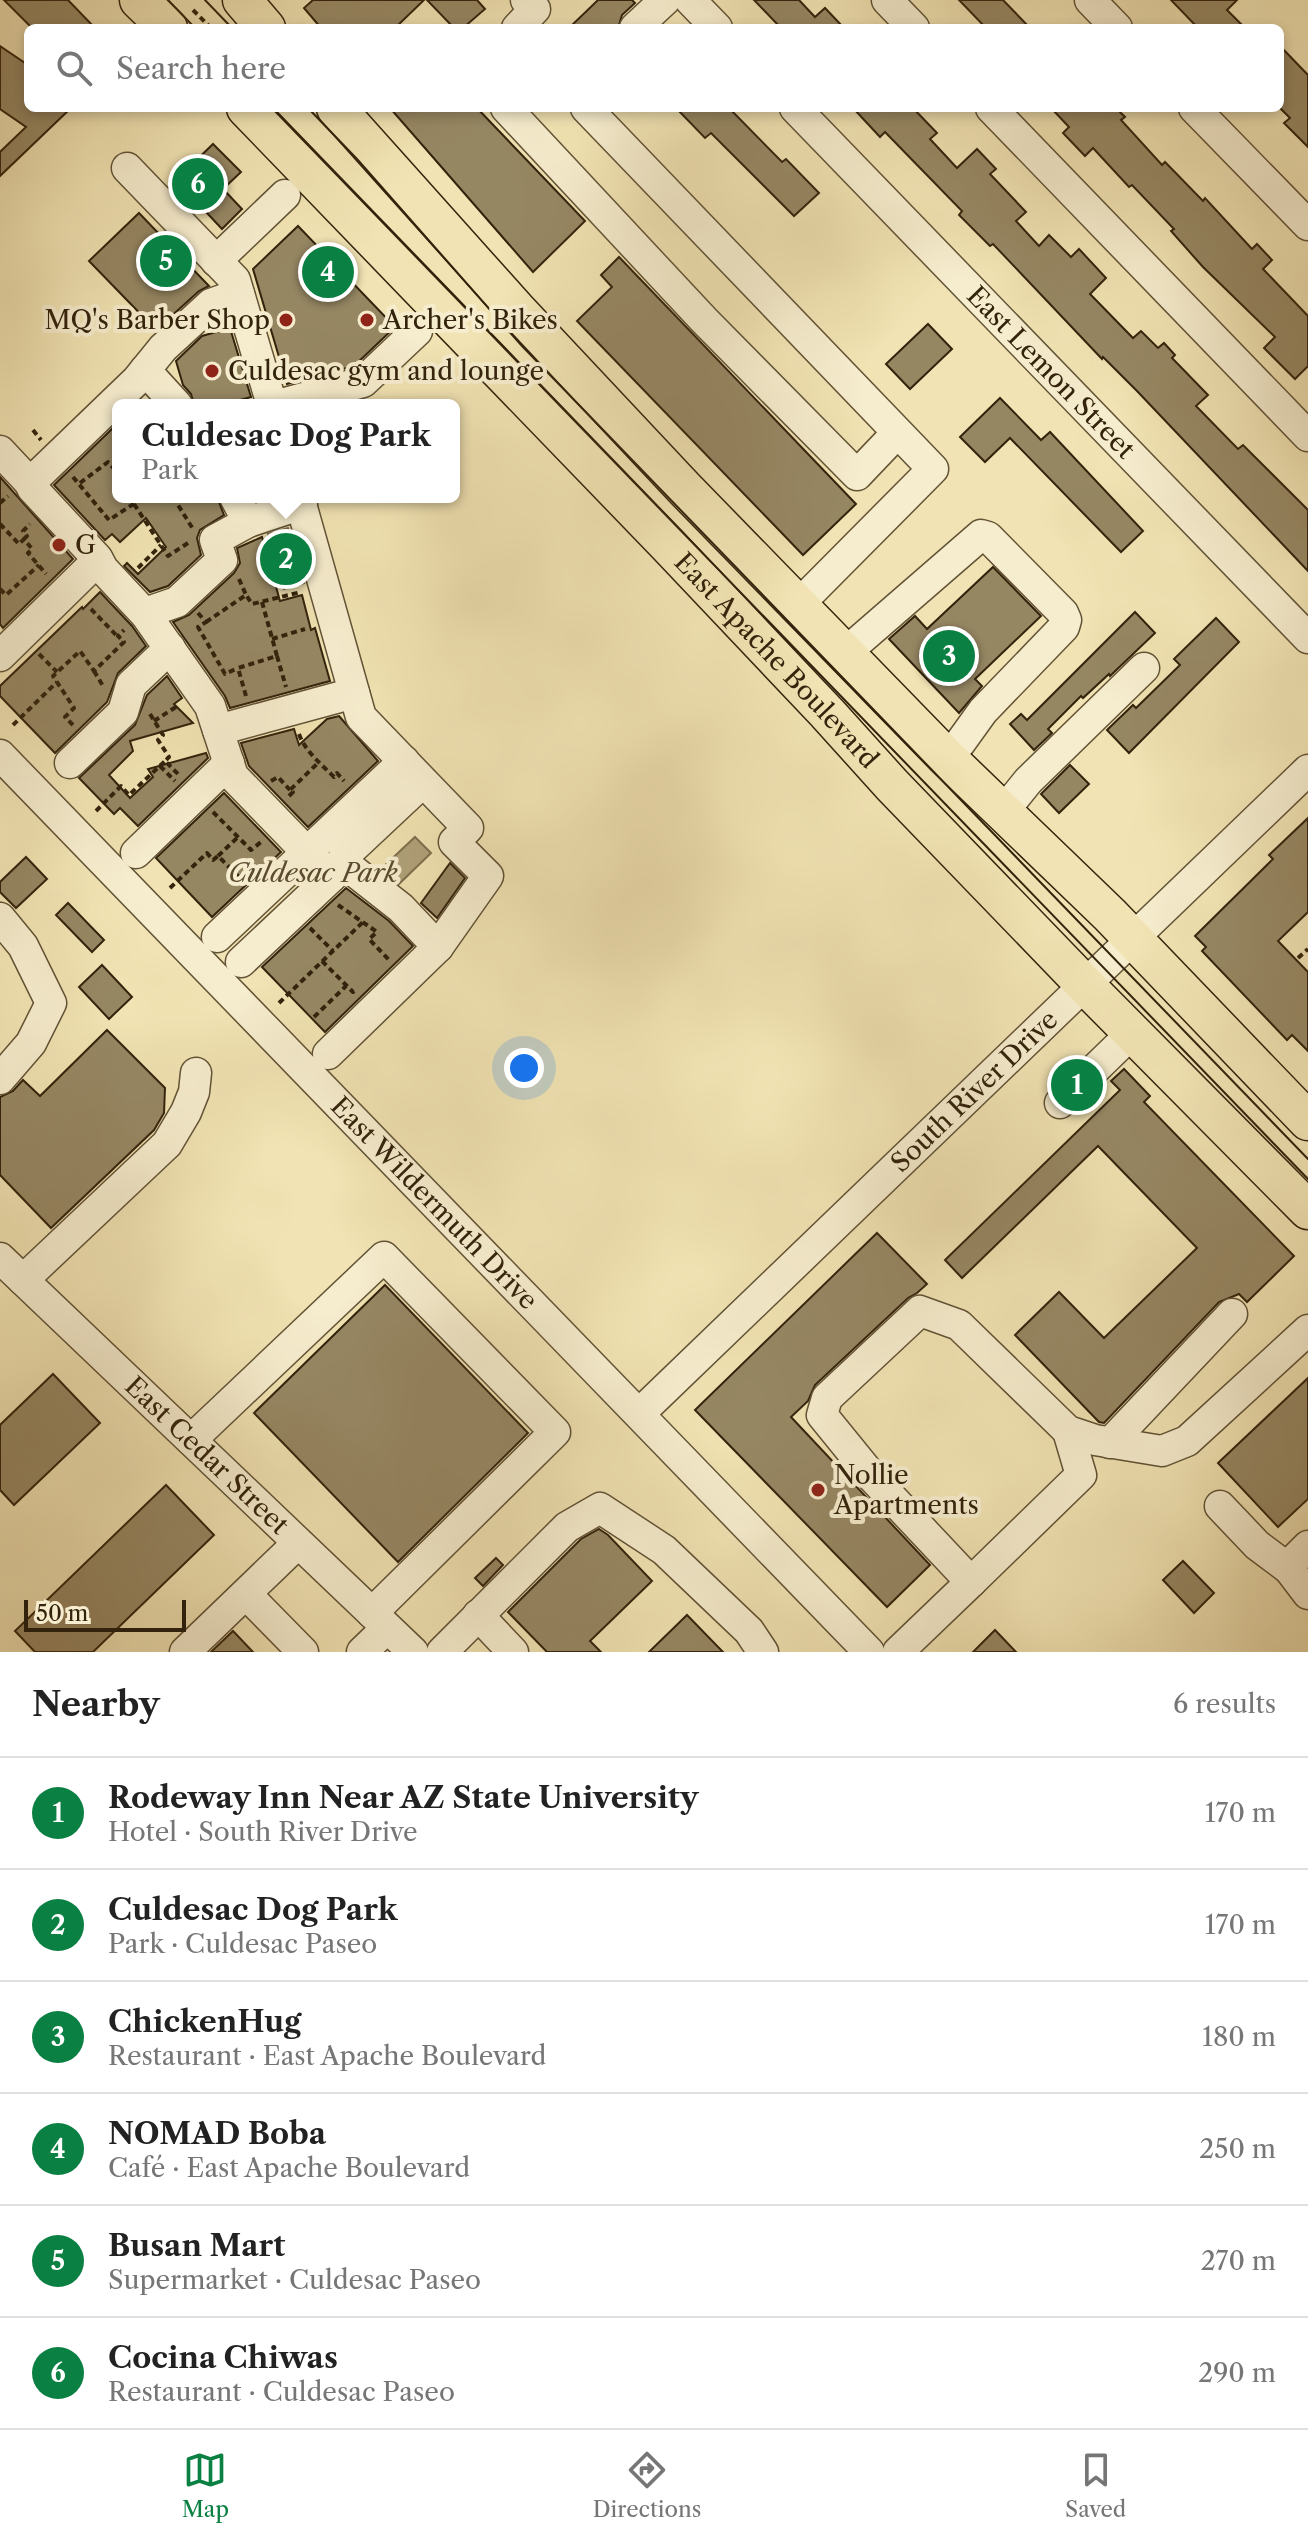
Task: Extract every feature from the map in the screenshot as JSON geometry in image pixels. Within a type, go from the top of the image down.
[{"type":"main road","points":[[139,0],[164,24]]},
{"type":"main road","name":"East Apache Boulevard","points":[[250,112],[668,545],[892,785],[1308,1210]]},
{"type":"main road","name":"East Apache Boulevard","points":[[340,112],[516,309],[798,605],[945,756],[1132,939],[1308,1121]]},
{"type":"street","points":[[521,24],[535,9],[526,0]]},
{"type":"street","points":[[639,24],[665,0]]},
{"type":"street","points":[[690,0],[713,24]]},
{"type":"street","points":[[887,0],[910,24]]},
{"type":"street","points":[[1090,0],[1113,24]]},
{"type":"street","points":[[510,112],[704,320],[857,475],[897,433]]},
{"type":"street","points":[[590,112],[933,469],[798,605]]},
{"type":"street","name":"East Lemon Street","points":[[799,112],[1308,638]]},
{"type":"street","points":[[995,112],[1308,436]]},
{"type":"street","points":[[1198,112],[1308,225]]},
{"type":"street","points":[[127,168],[235,280],[270,399]]},
{"type":"street","points":[[216,261],[285,195]]},
{"type":"street","points":[[115,399],[163,348],[211,304],[239,294]]},
{"type":"street","points":[[300,399],[363,382],[417,331]]},
{"type":"street","points":[[145,370],[172,399]]},
{"type":"street","points":[[30,483],[112,402]]},
{"type":"street","points":[[0,451],[145,613],[210,706],[233,776],[268,800],[307,852],[337,882],[401,908],[438,947]]},
{"type":"street","points":[[145,613],[177,602],[222,560],[215,540],[242,510],[287,503]]},
{"type":"street","points":[[301,503],[361,717],[468,828],[454,842],[488,876],[438,947],[328,1054]]},
{"type":"street","points":[[845,653],[981,535],[988,537],[1063,613],[1066,620],[1064,627],[983,711],[960,743],[945,756]]},
{"type":"street","points":[[0,656],[98,560]]},
{"type":"street","points":[[80,753],[123,712],[131,685],[170,648]]},
{"type":"street","points":[[1003,812],[1028,781],[1144,668]]},
{"type":"street","points":[[218,730],[354,693]]},
{"type":"street","name":"East Wildermuth Drive","points":[[0,755],[869,1652]]},
{"type":"street","points":[[136,853],[229,763]]},
{"type":"street","name":"South River Drive","points":[[640,1413],[1308,770]]},
{"type":"street","points":[[217,937],[363,800],[414,772]]},
{"type":"street","points":[[241,962],[337,882],[344,856],[414,772]]},
{"type":"street","points":[[0,918],[23,946],[51,1003],[31,1043],[0,1079]]},
{"type":"street","points":[[1060,1103],[1132,1033]]},
{"type":"street","points":[[23,1280],[167,1144],[186,1112],[194,1092],[196,1073]]},
{"type":"street","points":[[191,1440],[384,1257],[555,1432],[380,1620],[362,1652]]},
{"type":"street","name":"East Cedar Street","points":[[0,1258],[413,1652]]},
{"type":"street","points":[[971,1582],[874,1479],[822,1415],[827,1398],[920,1311],[959,1325],[1068,1431],[1110,1443],[1162,1451],[1187,1441],[1308,1330]]},
{"type":"street","points":[[1110,1443],[1232,1314]]},
{"type":"street","points":[[898,1652],[1081,1475],[1068,1431]]},
{"type":"street","points":[[1220,1506],[1257,1545],[1289,1569],[1308,1594]]},
{"type":"street","points":[[442,1652],[567,1527],[600,1508],[664,1550],[749,1631],[763,1652]]},
{"type":"street","points":[[185,1652],[298,1543]]},
{"type":"street","points":[[1289,1569],[1294,1559],[1308,1546]]},
{"type":"street","points":[[246,1594],[303,1652]]},
{"type":"street","points":[[478,1615],[513,1652]]},
{"type":"path","points":[[184,0],[207,24]]},
{"type":"path","points":[[112,466],[108,462],[80,483],[109,520],[134,504],[168,556],[198,536],[177,503]]},
{"type":"path","points":[[0,524],[19,544],[24,539],[32,549],[28,553],[50,578]]},
{"type":"path","points":[[146,577],[138,567],[161,545]]},
{"type":"path","points":[[0,589],[6,595],[39,565]]},
{"type":"path","points":[[262,602],[277,656],[225,674],[198,627],[246,595],[252,604],[324,586]]},
{"type":"path","points":[[184,596],[206,622]]},
{"type":"path","points":[[91,609],[124,642],[94,671]]},
{"type":"path","points":[[118,636],[145,613]]},
{"type":"path","points":[[272,639],[305,629]]},
{"type":"path","points":[[80,753],[65,717],[74,708],[53,676],[80,651],[108,693]]},
{"type":"path","points":[[238,668],[248,702]]},
{"type":"path","points":[[13,725],[57,682]]},
{"type":"path","points":[[154,721],[186,701]]},
{"type":"path","points":[[292,711],[302,744],[334,777],[337,773],[363,800]]},
{"type":"path","points":[[96,811],[121,786],[129,795],[165,761]]},
{"type":"path","points":[[290,790],[319,762]]},
{"type":"path","points":[[160,766],[175,782]]},
{"type":"path","points":[[278,777],[293,792],[268,800],[278,777]]},
{"type":"path","points":[[170,888],[207,853],[213,860],[238,837]]},
{"type":"path","points":[[218,856],[245,884]]},
{"type":"path","points":[[337,882],[363,922],[377,932],[369,939],[390,961]]},
{"type":"path","points":[[279,1003],[363,922]]},
{"type":"path","points":[[1298,958],[1307,950]]},
{"type":"path","points":[[322,961],[353,992],[360,986]]},
{"type":"path","points":[[314,1017],[346,986]]},
{"type":"shaded area","points":[[288,528],[304,583],[284,589],[268,534]]},
{"type":"shaded area","points":[[415,837],[431,853],[398,885],[382,868]]},
{"type":"building","points":[[4,0],[68,0],[91,24],[28,24]]},
{"type":"building","points":[[313,0],[424,0],[399,24],[318,24],[304,8]]},
{"type":"building","points":[[427,0],[477,0],[485,9],[468,24],[450,24]]},
{"type":"building","points":[[598,0],[632,0],[635,3],[622,15],[619,24],[573,24]]},
{"type":"building","points":[[754,0],[799,0],[815,17],[825,8],[840,24],[777,24]]},
{"type":"building","points":[[959,0],[1003,0],[1026,24],[982,24]]},
{"type":"building","points":[[1171,0],[1237,0],[1227,10],[1241,24],[1194,24]]},
{"type":"building","points":[[0,46],[24,62],[24,112],[67,112],[0,176],[0,152],[26,127],[0,109]]},
{"type":"building","points":[[1284,50],[1308,75],[1308,147],[1284,123],[1290,118],[1284,112]]},
{"type":"building","points":[[393,112],[481,112],[585,221],[533,272]]},
{"type":"building","points":[[680,112],[733,112],[782,162],[786,159],[819,193],[794,216],[711,133],[705,138]]},
{"type":"building","points":[[857,112],[917,112],[937,133],[930,139],[957,168],[977,149],[996,169],[990,174],[1026,212],[1016,221],[1039,246],[1049,235],[1071,257],[1079,249],[1106,278],[1090,294],[1133,338],[1141,331],[1158,348],[1164,343],[1175,355],[1172,358],[1208,395],[1196,406],[1238,449],[1243,445],[1308,510],[1308,571],[993,244],[990,246],[959,215],[962,211],[885,132],[880,137]]},
{"type":"building","points":[[1055,112],[1120,112],[1125,117],[1121,120],[1162,165],[1165,162],[1203,201],[1205,198],[1252,249],[1257,244],[1272,260],[1263,269],[1308,316],[1308,366],[1295,379],[1264,348],[1275,337],[1203,267],[1171,231],[1174,229],[1132,185],[1129,187],[1093,148],[1085,156],[1063,133],[1069,127]]},
{"type":"building","points":[[213,144],[241,172],[223,189],[242,209],[222,229],[176,180]]},
{"type":"building","points":[[139,213],[209,286],[199,291],[156,330],[89,261]]},
{"type":"building","points":[[298,226],[395,327],[354,366],[287,384],[253,269]]},
{"type":"building","points":[[619,257],[856,504],[803,555],[577,321],[612,287],[601,275]]},
{"type":"building","points":[[928,324],[952,349],[910,389],[886,364]]},
{"type":"building","name":"Culdesac gym and lounge","points":[[230,328],[251,397],[192,399],[183,385],[176,361],[202,336]]},
{"type":"building","points":[[1000,398],[1041,440],[1050,432],[1143,531],[1121,552],[1010,438],[985,462],[960,437]]},
{"type":"building","points":[[112,429],[112,503],[219,503],[224,515],[200,530],[197,538],[201,555],[168,586],[150,592],[124,566],[127,563],[138,574],[166,547],[146,518],[120,542],[112,534],[105,540],[54,485]]},
{"type":"building","points":[[0,477],[73,559],[3,628],[0,624]]},
{"type":"building","points":[[262,537],[280,601],[302,595],[330,681],[230,708],[225,696],[173,622],[189,615],[234,573],[240,563],[237,548]]},
{"type":"building","points":[[993,567],[1041,616],[975,679],[982,686],[959,713],[889,639],[915,616],[927,629]]},
{"type":"building","points":[[100,592],[146,646],[118,673],[107,702],[55,753],[0,696],[0,686]]},
{"type":"building","points":[[1135,612],[1155,633],[1110,676],[1083,698],[1081,696],[1048,729],[1052,733],[1034,750],[1010,724],[1021,714],[1027,720]]},
{"type":"building","points":[[1216,618],[1239,642],[1129,753],[1107,730],[1133,705],[1136,708],[1180,665],[1174,659]]},
{"type":"building","points":[[167,676],[182,698],[174,704],[193,723],[130,741],[133,751],[109,775],[130,798],[153,777],[148,769],[206,753],[208,758],[138,826],[120,808],[114,814],[79,778],[135,725],[147,695]]},
{"type":"building","points":[[339,716],[378,761],[308,827],[249,766],[241,743],[294,729],[299,745],[327,719]]},
{"type":"building","points":[[1070,765],[1089,784],[1059,813],[1041,794]]},
{"type":"building","points":[[224,793],[281,852],[212,917],[156,858]]},
{"type":"building","points":[[1308,818],[1308,912],[1278,941],[1308,972],[1308,1051],[1292,1035],[1287,1040],[1202,951],[1206,947],[1195,936],[1273,859],[1269,855]]},
{"type":"building","points":[[26,857],[47,879],[16,908],[0,892],[0,882]]},
{"type":"building","points":[[450,863],[465,878],[437,918],[421,903]]},
{"type":"building","points":[[346,888],[389,921],[413,946],[325,1032],[262,967]]},
{"type":"building","points":[[68,903],[104,940],[92,952],[56,915]]},
{"type":"building","points":[[102,965],[132,997],[109,1019],[79,987]]},
{"type":"building","points":[[107,1030],[165,1088],[164,1113],[154,1130],[51,1228],[0,1175],[0,1097],[13,1091],[23,1080],[40,1096]]},
{"type":"building","points":[[1124,1069],[1150,1096],[1144,1102],[1294,1256],[1247,1302],[1239,1294],[1219,1302],[1104,1423],[1099,1422],[1015,1335],[1059,1292],[1104,1338],[1197,1248],[1098,1146],[962,1278],[945,1260],[1120,1090],[1111,1081]]},
{"type":"building","name":"Nollie Apartments","points":[[877,1233],[927,1284],[815,1385],[808,1401],[791,1417],[930,1565],[887,1607],[695,1410]]},
{"type":"building","points":[[385,1285],[528,1433],[398,1562],[254,1413]]},
{"type":"building","points":[[53,1374],[100,1423],[14,1505],[0,1490],[0,1425]]},
{"type":"building","points":[[1308,1378],[1308,1499],[1278,1527],[1218,1463]]},
{"type":"building","points":[[166,1485],[214,1535],[93,1652],[35,1652],[15,1631]]},
{"type":"building","points":[[599,1529],[652,1581],[590,1641],[601,1652],[547,1652],[508,1612],[581,1539]]},
{"type":"building","points":[[496,1558],[503,1565],[483,1586],[475,1578]]},
{"type":"building","points":[[1183,1561],[1214,1593],[1194,1613],[1163,1580]]},
{"type":"building","points":[[687,1615],[723,1652],[649,1652]]},
{"type":"building","points":[[995,1630],[1016,1652],[973,1652]]},
{"type":"building","points":[[233,1631],[253,1652],[211,1652]]},
{"type":"tram line","points":[[168,0],[191,24]]},
{"type":"tram line","points":[[205,0],[228,24]]},
{"type":"tram line","points":[[276,112],[1308,1179]]},
{"type":"tram line","points":[[312,112],[522,346],[1308,1159]]},
{"type":"place","name":"Cocina Chiwas","points":[[198,184]]},
{"type":"place","name":"Busan Mart","points":[[166,261]]},
{"type":"place","name":"NOMAD Boba","points":[[328,272]]},
{"type":"place","name":"MQ's Barber Shop","points":[[286,320]]},
{"type":"place","name":"Archer's Bikes","points":[[367,320]]},
{"type":"place","name":"Culdesac gym and lounge","points":[[212,371]]},
{"type":"place","name":"G","points":[[59,545]]},
{"type":"place","name":"Culdesac Dog Park","points":[[286,559]]},
{"type":"place","name":"ChickenHug","points":[[949,656]]},
{"type":"place","name":"Rodeway Inn Near AZ State University","points":[[1077,1085]]},
{"type":"place","name":"Nollie Apartments","points":[[818,1490]]},
{"type":"park label","name":"Culdesac Park","points":[[313,873]]}]
